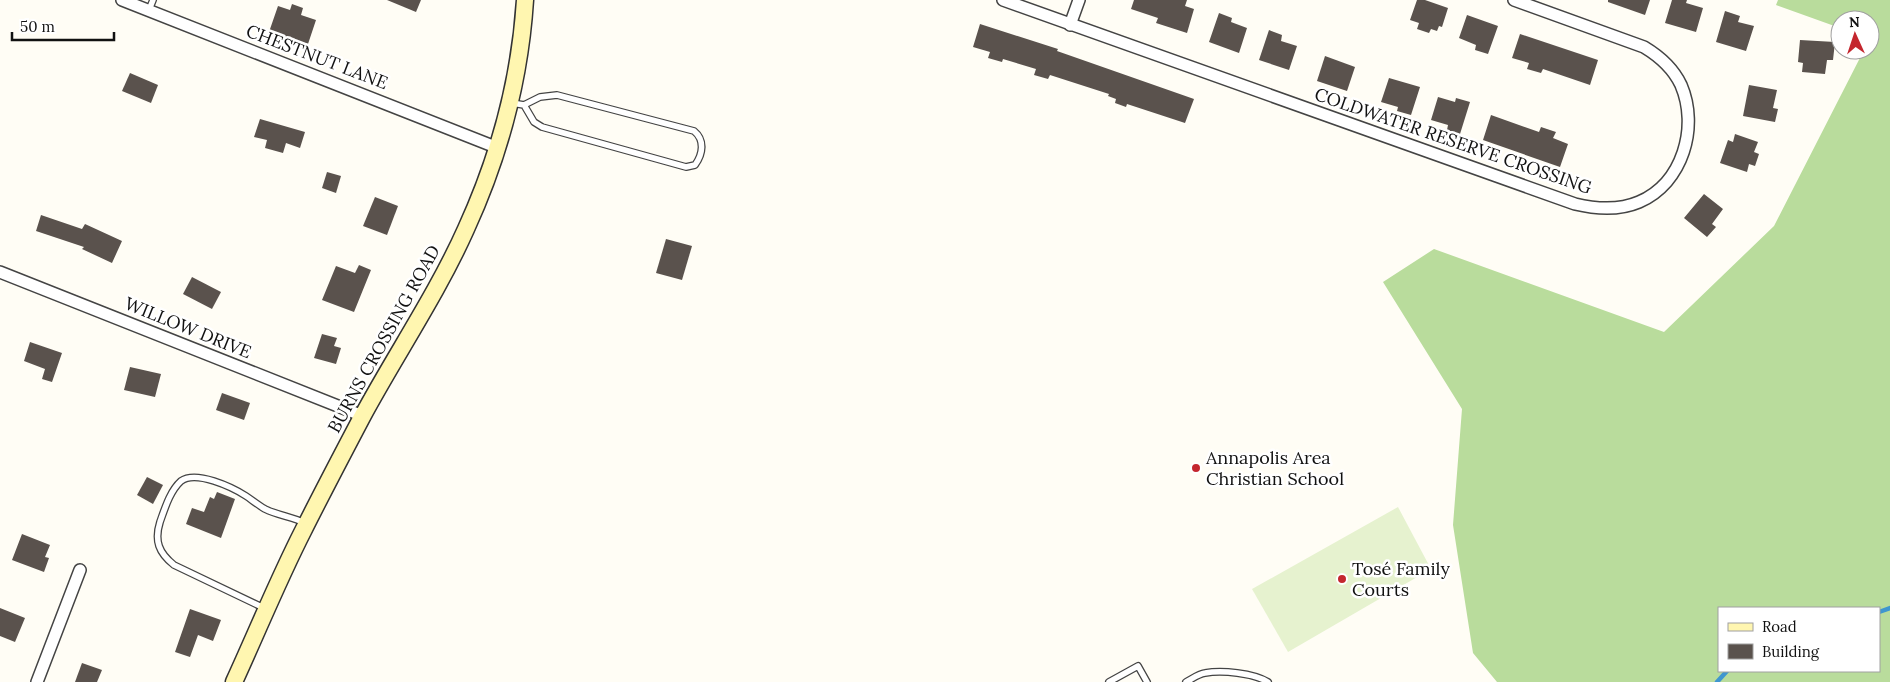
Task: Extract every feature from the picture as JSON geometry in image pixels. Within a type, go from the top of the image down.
[{"type":"street","name":"CHESTNUT LANE","points":[[122,0],[151,5],[498,148]]},
{"type":"street","name":"BURNS CROSSING ROAD","points":[[234,682],[307,524],[363,416],[440,282],[484,187],[517,104],[525,0]]},
{"type":"street","name":"COLDWATER RESERVE CROSSING","points":[[1003,0],[1575,204],[1592,208],[1622,207],[1638,203],[1652,195],[1670,176],[1679,162],[1688,132],[1689,116],[1686,99],[1680,83],[1671,70],[1660,58],[1644,47],[1514,0]]},
{"type":"street","points":[[1070,25],[1079,0]]},
{"type":"street","name":"WILLOW DRIVE","points":[[0,272],[363,416]]},
{"type":"street","points":[[37,682],[80,570]]},
{"type":"lane","points":[[557,95],[694,131],[700,136],[703,143],[700,159],[695,165],[686,167],[542,127],[534,122],[517,104],[540,97],[557,95]]},
{"type":"lane","points":[[266,610],[174,565],[164,557],[159,550],[157,539],[158,528],[165,508],[173,492],[182,481],[195,477],[220,484],[246,496],[266,510],[295,518],[307,524]]},
{"type":"lane","points":[[1109,682],[1138,666],[1147,682]]},
{"type":"lane","points":[[1186,682],[1203,673],[1225,671],[1268,682]]},
{"type":"green space","points":[[1778,0],[1890,0],[1890,682],[1497,682],[1473,653],[1453,525],[1462,409],[1383,282],[1434,249],[1664,332],[1774,226],[1859,60],[1880,60],[1880,10],[1830,10],[1830,24],[1776,5]]},
{"type":"green space","name":"Tosé Family Courts","points":[[1398,507],[1431,569],[1288,652],[1252,589]]},
{"type":"building","points":[[387,0],[421,0],[416,12]]},
{"type":"building","points":[[1134,0],[1187,0],[1185,6],[1194,9],[1187,33],[1156,23],[1158,18],[1131,9]]},
{"type":"building","points":[[1417,0],[1425,0],[1448,8],[1442,27],[1439,26],[1437,31],[1431,29],[1429,33],[1417,29],[1419,23],[1410,20]]},
{"type":"building","points":[[1608,0],[1650,0],[1645,15],[1608,2]]},
{"type":"building","points":[[1672,0],[1687,0],[1686,3],[1703,8],[1696,32],[1665,23]]},
{"type":"building","points":[[292,4],[303,8],[301,15],[316,20],[308,44],[269,32],[278,6],[290,10]]},
{"type":"building","points":[[1725,11],[1740,16],[1738,22],[1754,26],[1746,51],[1716,42]]},
{"type":"building","points":[[1219,13],[1232,18],[1231,22],[1247,28],[1239,53],[1209,42]]},
{"type":"building","points":[[1467,15],[1498,26],[1488,54],[1475,50],[1476,45],[1459,38]]},
{"type":"building","points":[[980,24],[1058,49],[1057,51],[1194,99],[1185,123],[1127,104],[1126,107],[1115,103],[1116,99],[1108,96],[1109,94],[1050,75],[1048,79],[1034,75],[1036,69],[1003,59],[1002,62],[988,58],[990,52],[973,47]]},
{"type":"building","points":[[1269,30],[1282,35],[1281,41],[1297,46],[1289,70],[1259,60]]},
{"type":"building","points":[[1520,34],[1598,60],[1590,85],[1543,69],[1541,73],[1527,69],[1529,63],[1512,58]]},
{"type":"building","points":[[1800,40],[1830,42],[1830,60],[1827,60],[1825,74],[1802,72],[1803,63],[1798,62]]},
{"type":"building","points":[[1325,56],[1355,67],[1347,91],[1317,81]]},
{"type":"building","points":[[130,73],[158,85],[151,103],[122,91]]},
{"type":"building","points":[[1389,78],[1420,87],[1411,115],[1397,111],[1398,107],[1381,102]]},
{"type":"building","points":[[1749,85],[1777,90],[1773,108],[1778,109],[1775,122],[1743,116]]},
{"type":"building","points":[[1438,97],[1455,102],[1456,98],[1470,102],[1460,134],[1447,130],[1448,125],[1431,120]]},
{"type":"building","points":[[1491,115],[1539,132],[1541,127],[1556,132],[1553,138],[1568,144],[1560,167],[1483,140]]},
{"type":"building","points":[[260,119],[305,132],[300,148],[286,143],[283,153],[265,148],[267,140],[254,137]]},
{"type":"building","points":[[1735,134],[1758,142],[1754,152],[1759,154],[1755,166],[1749,164],[1747,172],[1720,163],[1728,140],[1733,142]]},
{"type":"building","points":[[327,172],[341,176],[336,193],[322,188]]},
{"type":"building","points":[[1704,194],[1723,209],[1712,224],[1716,227],[1707,237],[1684,218]]},
{"type":"building","points":[[375,197],[398,206],[387,235],[363,226]]},
{"type":"building","points":[[41,215],[82,229],[85,224],[122,241],[112,263],[82,249],[84,247],[36,231]]},
{"type":"building","points":[[666,239],[692,246],[682,280],[656,273]]},
{"type":"building","points":[[359,265],[371,270],[354,312],[322,300],[336,266],[355,273]]},
{"type":"building","points":[[192,277],[221,292],[212,309],[183,294]]},
{"type":"building","points":[[322,334],[337,338],[334,346],[341,348],[336,364],[314,358]]},
{"type":"building","points":[[30,342],[62,353],[52,382],[42,379],[45,369],[24,361]]},
{"type":"building","points":[[130,367],[161,374],[155,397],[124,390]]},
{"type":"building","points":[[222,393],[250,403],[244,420],[216,410]]},
{"type":"building","points":[[147,477],[163,485],[153,504],[137,495]]},
{"type":"building","points":[[217,492],[235,499],[221,538],[186,524],[192,508],[204,512],[210,497],[214,499]]},
{"type":"building","points":[[22,534],[50,545],[45,557],[49,558],[44,572],[12,560]]},
{"type":"building","points":[[0,608],[25,618],[15,642],[0,636]]},
{"type":"building","points":[[190,609],[221,620],[213,641],[198,635],[190,657],[175,652]]},
{"type":"building","points":[[82,663],[102,670],[97,682],[75,682]]},
{"type":"waterway","points":[[1880,612],[1890,608]]},
{"type":"waterway","points":[[1717,682],[1726,672]]},
{"type":"place","name":"Annapolis Area Christian School","points":[[1196,468]]},
{"type":"place","name":"Tosé Family Courts","points":[[1342,579]]}]
